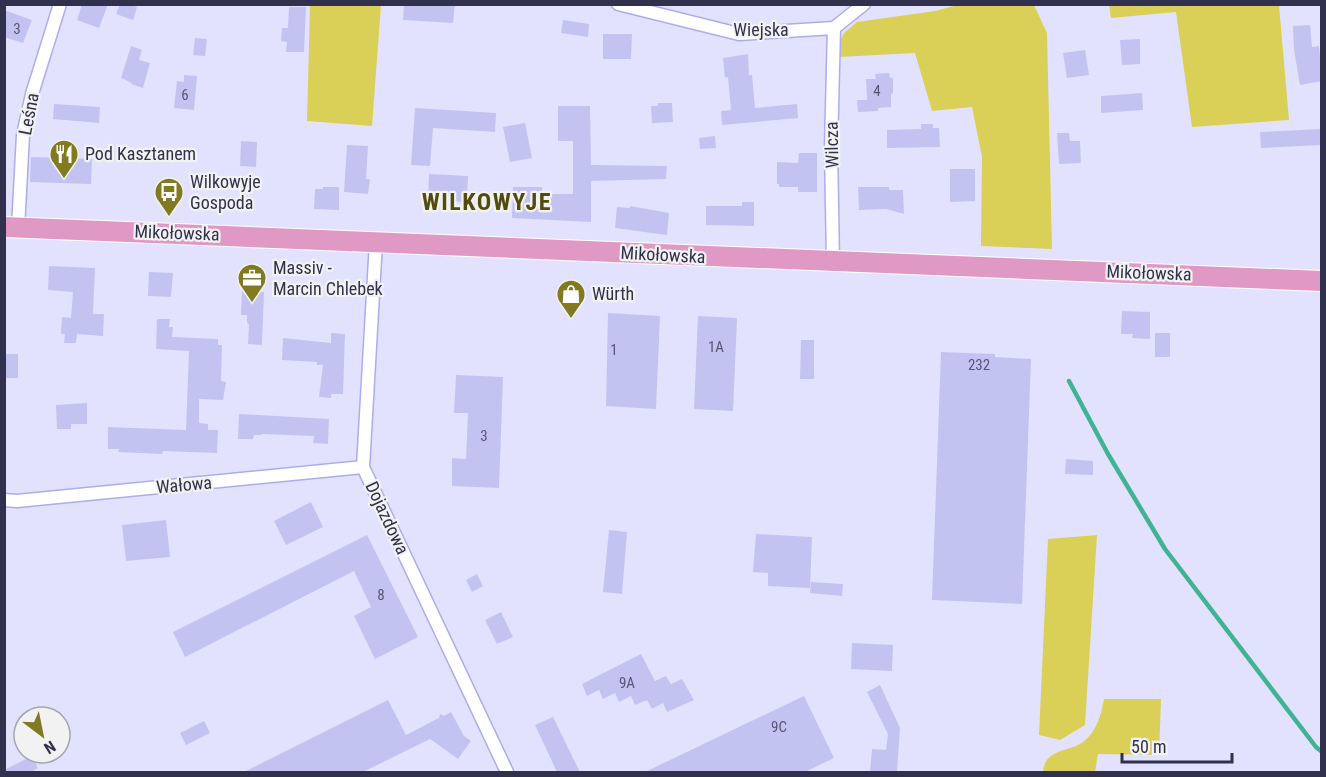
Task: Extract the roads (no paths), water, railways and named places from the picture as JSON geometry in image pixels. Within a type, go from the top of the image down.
[{"type":"main road","name":"Mikołowska","points":[[11,227],[1322,281]]},
{"type":"street","name":"Leśna","points":[[11,227],[23,135],[32,94],[60,4]]},
{"type":"street","name":"Wiejska","points":[[618,4],[739,34],[834,28]]},
{"type":"street","points":[[834,28],[864,4]]},
{"type":"street","name":"Wilcza","points":[[833,262],[831,148],[834,28]]},
{"type":"street","name":"Dojazdowa","points":[[376,242],[363,467],[507,772]]},
{"type":"street","name":"Wałowa","points":[[4,500],[17,501],[363,467]]},
{"type":"waterway","points":[[1069,381],[1108,454],[1165,549],[1322,752]]},
{"type":"place","name":"Pod Kasztanem","points":[[64,180]]},
{"type":"place","name":"Wilkowyje Gospoda","points":[[169,218]]},
{"type":"place","name":"Massiv - Marcin Chlebek","points":[[252,304]]},
{"type":"place","name":"Würth","points":[[571,320]]},
{"type":"district","name":"WILKOWYJE","points":[[487,202]]}]
